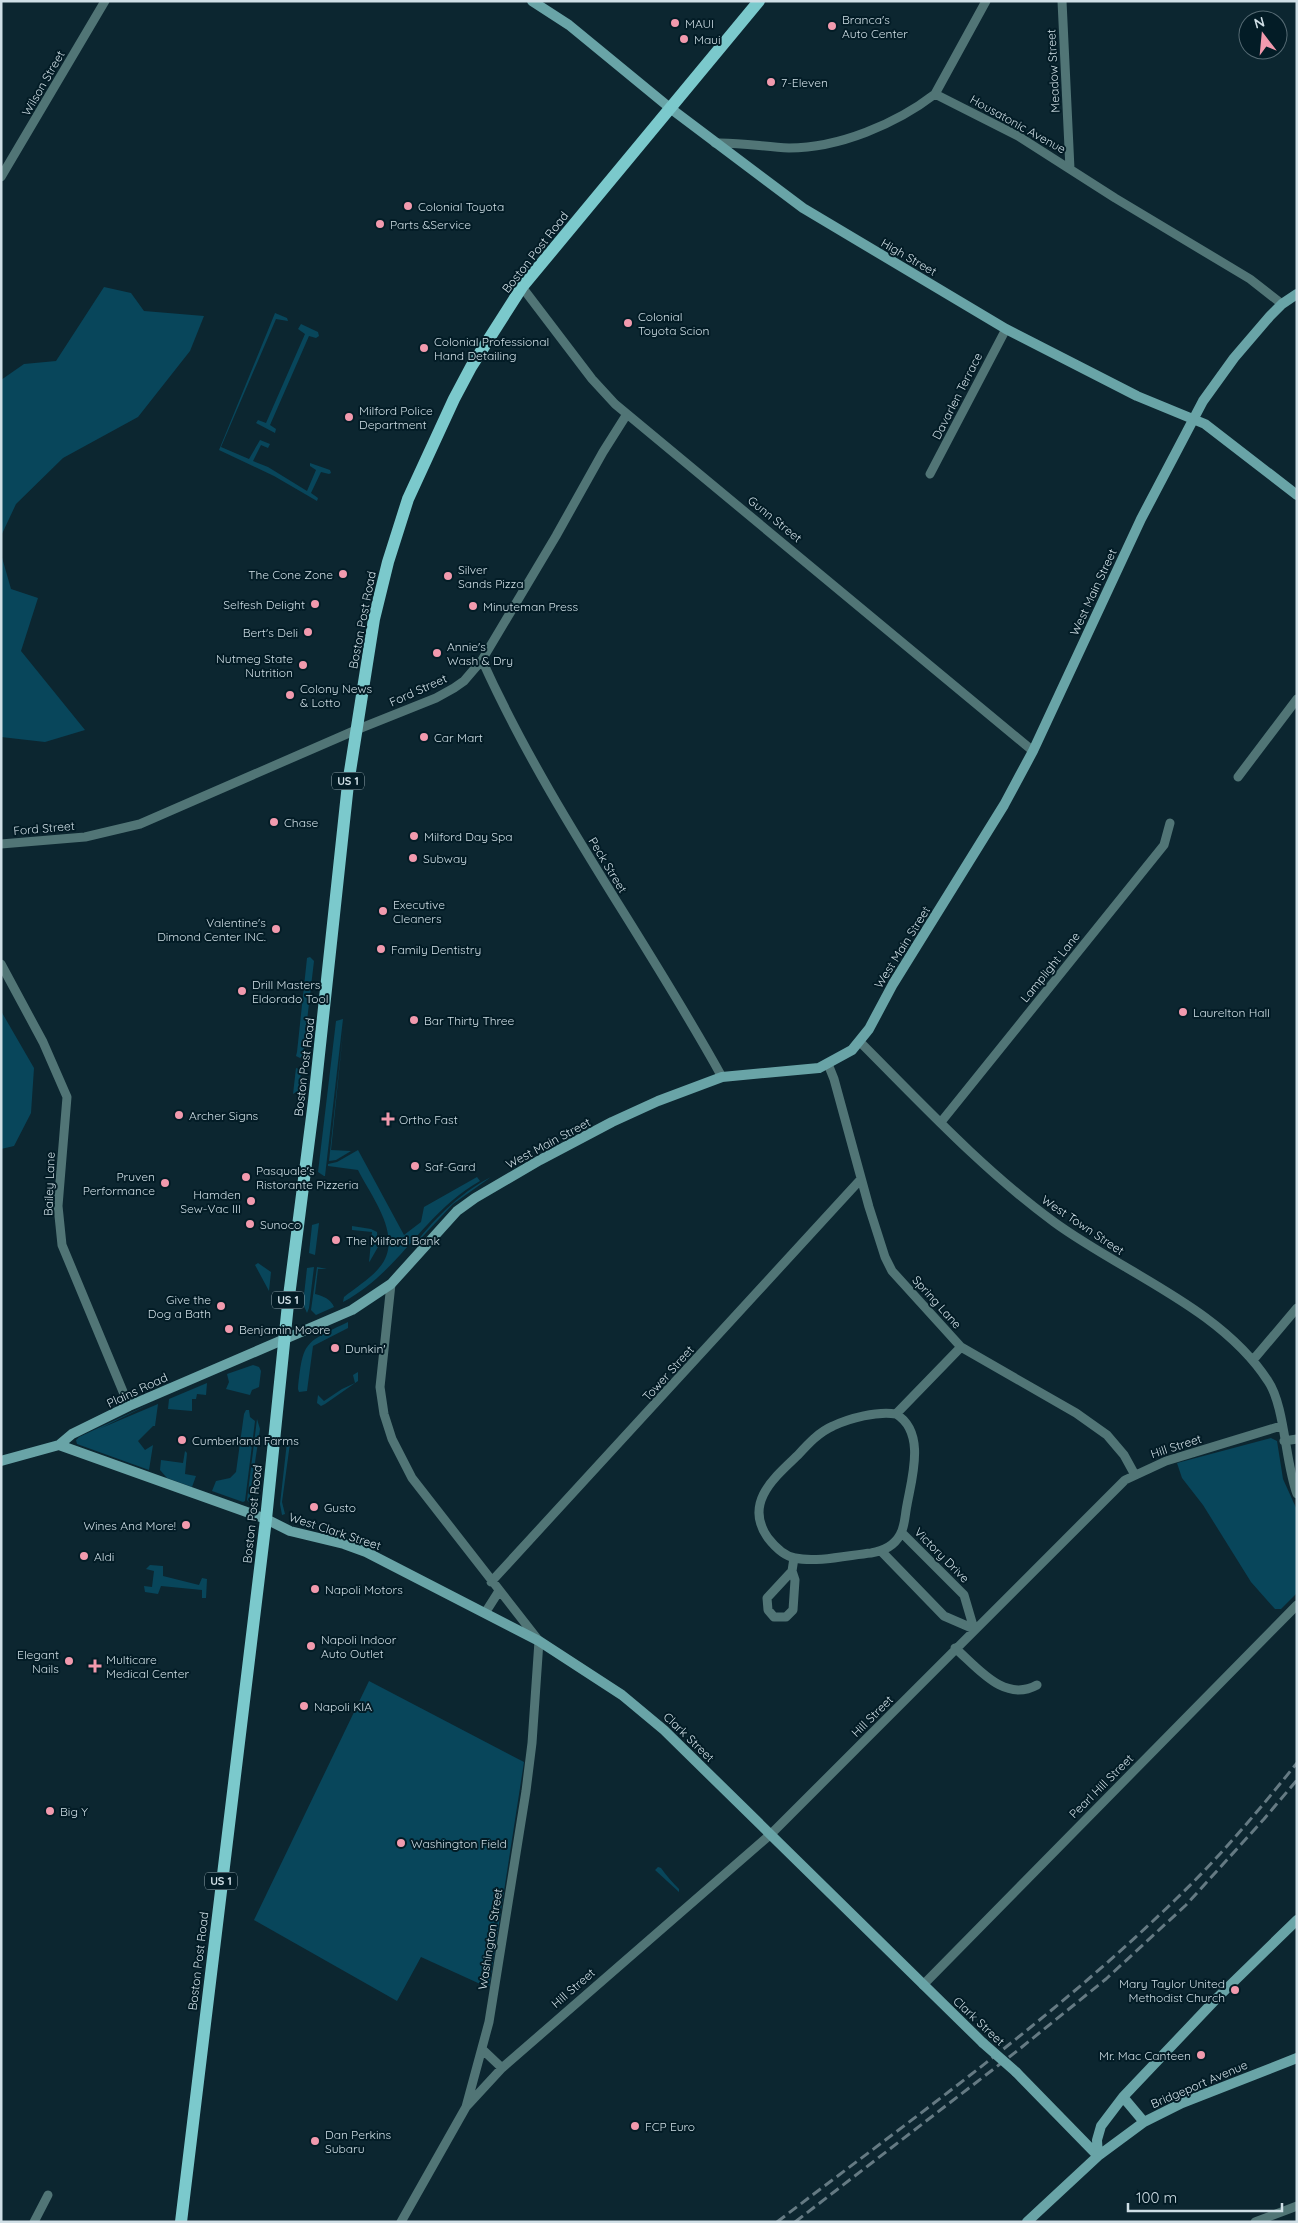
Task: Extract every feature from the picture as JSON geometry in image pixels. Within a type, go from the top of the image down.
[{"type":"main road","name":"High Street","points":[[532,1],[569,25],[670,108],[803,208],[1006,329],[1137,396],[1205,424],[1297,495]]},
{"type":"main road","name":"Boston Post Road","points":[[181,2222],[266,1519],[284,1341],[314,1101],[356,730],[374,619],[388,562],[408,500],[463,382],[522,287],[759,1]]},
{"type":"main road","name":"West Main Street","points":[[284,1341],[352,1310],[391,1284],[457,1211],[474,1198],[612,1122],[658,1101],[722,1077],[809,1069],[828,1064],[844,1056],[860,1042],[904,966],[981,845],[1033,751],[1141,519],[1193,418],[1234,358],[1282,304],[1297,294]]},
{"type":"main road","name":"Plains Road","points":[[1,1462],[59,1445],[72,1434],[130,1406],[284,1341]]},
{"type":"main road","name":"West Clark Street","points":[[59,1445],[266,1519],[290,1531],[344,1544],[383,1559],[539,1641]]},
{"type":"main road","name":"Clark Street","points":[[539,1641],[641,1709],[771,1834],[923,1985],[1016,2072],[1098,2156]]},
{"type":"main road","points":[[1098,2156],[1096,2140],[1101,2126],[1123,2097],[1204,2011],[1297,1920]]},
{"type":"main road","name":"Bridgeport Avenue","points":[[1027,2222],[1098,2156],[1144,2122],[1190,2100],[1297,2058]]},
{"type":"main road","points":[[1123,2097],[1144,2122]]},
{"type":"street","name":"Wilson Street","points":[[1,177],[105,1]]},
{"type":"street","points":[[715,143],[786,148],[816,145],[862,133],[913,109],[935,94],[986,1]]},
{"type":"street","name":"Meadow Street","points":[[1062,1],[1070,169]]},
{"type":"street","name":"Housatonic Avenue","points":[[935,94],[1018,136],[1115,198],[1250,279],[1282,304]]},
{"type":"street","name":"Gunn Street","points":[[522,287],[592,379],[627,414],[1033,751]]},
{"type":"street","name":"Davarlen Terrace","points":[[930,474],[1006,329]]},
{"type":"street","name":"Ford Street","points":[[1,844],[85,837],[140,824],[356,730],[445,694],[464,681],[482,660],[556,536],[602,452],[627,414]]},
{"type":"street","name":"Peck Street","points":[[482,660],[568,822],[685,1010],[722,1077]]},
{"type":"street","points":[[1238,777],[1297,699]]},
{"type":"street","name":"Lamplight Lane","points":[[941,1122],[1164,845],[1170,822]]},
{"type":"street","name":"Bailey Lane","points":[[1,964],[43,1042],[67,1097],[58,1206],[62,1245],[130,1406]]},
{"type":"street","name":"West Town Street","points":[[860,1042],[987,1167],[1038,1210],[1083,1242],[1185,1304],[1220,1330],[1253,1360],[1274,1392],[1289,1469],[1297,1494]]},
{"type":"street","name":"Spring Lane","points":[[828,1064],[834,1079],[861,1179],[885,1257],[892,1270],[961,1347],[1076,1413],[1107,1435],[1119,1447],[1134,1475]]},
{"type":"street","name":"Tower Street","points":[[492,1582],[861,1179]]},
{"type":"street","name":"Clark Street","points":[[391,1284],[380,1388],[387,1427],[412,1478],[539,1641]]},
{"type":"street","points":[[1253,1360],[1297,1308]]},
{"type":"street","points":[[902,1533],[893,1543],[881,1551],[833,1557],[794,1558],[774,1546],[764,1530],[760,1504],[767,1486],[824,1431],[854,1419],[883,1413],[896,1414],[961,1347]]},
{"type":"street","name":"Victory Drive","points":[[896,1414],[910,1428],[914,1455],[902,1533],[964,1595],[974,1629]]},
{"type":"street","name":"Hill Street","points":[[466,2107],[502,2068],[771,1834],[1110,1493],[1134,1475],[1166,1461],[1281,1426]]},
{"type":"street","points":[[1284,1441],[1297,1439]]},
{"type":"street","points":[[881,1551],[944,1616],[974,1629]]},
{"type":"street","points":[[792,1571],[767,1598],[768,1610],[774,1616],[786,1616],[794,1607],[795,1580],[792,1571],[794,1558]]},
{"type":"street","points":[[485,1613],[499,1591]]},
{"type":"street","name":"Pearl Hill Street","points":[[923,1985],[1297,1606]]},
{"type":"street","name":"Washington Street","points":[[401,2222],[466,2107],[482,2049],[498,1972],[526,1790],[532,1743],[539,1641]]},
{"type":"street","points":[[955,1648],[1000,1686],[1019,1692],[1037,1685]]},
{"type":"street","points":[[482,2049],[502,2068]]},
{"type":"street","points":[[34,2222],[48,2195]]},
{"type":"street","points":[[1254,2222],[1297,2206]]},
{"type":"shaded area","points":[[104,287],[131,293],[144,311],[204,316],[190,351],[138,417],[63,458],[16,504],[1,536],[1,380],[24,364],[56,361]]},
{"type":"shaded area","points":[[275,313],[287,318],[288,321],[276,319],[221,447],[249,459],[260,440],[270,444],[268,448],[261,445],[253,461],[268,467],[307,491],[316,470],[310,466],[310,463],[330,470],[331,473],[329,474],[321,472],[311,493],[318,498],[317,501],[274,476],[219,450]]},
{"type":"shaded area","points":[[301,324],[318,332],[319,336],[316,338],[309,336],[270,425],[276,429],[275,433],[256,423],[258,420],[266,423],[305,334],[298,329]]},
{"type":"shaded area","points":[[1,554],[11,589],[38,598],[21,651],[85,730],[45,742],[1,737]]},
{"type":"shaded area","points":[[310,957],[314,961],[303,1055],[300,1058],[296,1056],[307,958]]},
{"type":"shaded area","points":[[1,1011],[34,1068],[31,1113],[14,1146],[1,1149]]},
{"type":"shaded area","points":[[343,1019],[324,1176],[318,1172],[336,1021]]},
{"type":"shaded area","points":[[344,1023],[331,1150],[351,1151],[336,1160],[329,1161]]},
{"type":"shaded area","points":[[296,1068],[301,1070],[299,1090],[293,1094]]},
{"type":"shaded area","points":[[358,1150],[404,1235],[421,1222],[424,1207],[477,1177],[480,1181],[460,1194],[443,1209],[381,1275],[343,1302],[344,1297],[367,1280],[379,1268],[386,1256],[389,1244],[384,1218],[358,1170],[328,1166],[328,1164],[337,1162]]},
{"type":"shaded area","points":[[491,1177],[453,1204],[411,1249],[447,1208],[468,1191]]},
{"type":"shaded area","points":[[319,1223],[315,1255],[309,1253],[312,1225]]},
{"type":"shaded area","points":[[352,1226],[371,1229],[377,1232],[378,1247],[369,1262],[372,1232],[352,1230]]},
{"type":"shaded area","points":[[258,1263],[271,1272],[269,1291],[255,1265]]},
{"type":"shaded area","points":[[314,1267],[307,1313],[303,1304],[307,1268]]},
{"type":"shaded area","points":[[317,1267],[327,1269],[318,1269],[315,1294],[326,1298],[334,1307],[316,1315],[311,1310]]},
{"type":"shaded area","points":[[348,1322],[348,1328],[313,1346],[307,1391],[299,1392],[302,1361],[308,1345],[322,1335]]},
{"type":"shaded area","points":[[253,1365],[259,1367],[261,1371],[259,1387],[252,1390],[250,1395],[226,1389],[229,1382],[227,1374]]},
{"type":"shaded area","points":[[358,1372],[358,1381],[325,1404],[321,1406],[317,1403],[318,1395],[324,1401],[355,1383],[353,1375]]},
{"type":"shaded area","points":[[207,1383],[206,1395],[197,1394],[196,1399],[192,1399],[192,1411],[168,1409],[169,1399]]},
{"type":"shaded area","points":[[156,1401],[99,1429],[158,1404],[155,1426],[138,1441],[145,1450],[153,1445],[149,1470],[77,1444],[76,1440],[79,1437]]},
{"type":"shaded area","points":[[246,1410],[249,1410],[250,1417],[255,1421],[245,1501],[243,1502],[212,1491],[216,1481],[230,1478],[236,1472]]},
{"type":"shaded area","points":[[257,1419],[260,1429],[249,1502],[247,1500]]},
{"type":"shaded area","points":[[291,1436],[282,1502],[285,1514],[282,1515],[280,1504],[287,1442]]},
{"type":"shaded area","points":[[1271,1438],[1277,1441],[1283,1479],[1297,1510],[1297,1593],[1281,1609],[1275,1609],[1251,1582],[1203,1505],[1182,1478],[1177,1463]]},
{"type":"shaded area","points":[[185,1451],[187,1453],[185,1474],[196,1476],[192,1487],[167,1478],[160,1470],[161,1460],[183,1463]]},
{"type":"shaded area","points":[[150,1565],[163,1566],[163,1576],[199,1585],[202,1578],[207,1579],[206,1598],[202,1598],[202,1590],[161,1586],[158,1594],[145,1592],[144,1586],[152,1587],[154,1571],[146,1569]]},
{"type":"shaded area","name":"Washington Field","points":[[369,1681],[524,1762],[489,1988],[421,1957],[397,2001],[254,1920]]},
{"type":"shaded area","points":[[658,1867],[679,1889],[679,1892],[655,1870]]},
{"type":"railway","points":[[777,2222],[982,2066],[1129,1943],[1224,1850],[1297,1763]]},
{"type":"railway","points":[[795,2222],[1017,2051],[1106,1979],[1186,1905],[1297,1780]]},
{"type":"place","name":"MAUI","points":[[675,23]]},
{"type":"place","name":"Branca's Auto Center","points":[[832,26]]},
{"type":"place","name":"Maui","points":[[684,39]]},
{"type":"place","name":"7-Eleven","points":[[771,82]]},
{"type":"place","name":"Colonial Toyota","points":[[408,206]]},
{"type":"place","name":"Parts &Service","points":[[380,224]]},
{"type":"place","name":"Colonial Toyota Scion","points":[[628,323]]},
{"type":"place","name":"Colonial Professional Hand Detailing","points":[[424,348]]},
{"type":"place","name":"Milford Police Department","points":[[349,417]]},
{"type":"place","name":"The Cone Zone","points":[[343,574]]},
{"type":"place","name":"Silver Sands Pizza","points":[[448,576]]},
{"type":"place","name":"Selfesh Delight","points":[[315,604]]},
{"type":"place","name":"Minuteman Press","points":[[473,606]]},
{"type":"place","name":"Bert's Deli","points":[[308,632]]},
{"type":"place","name":"Annie's Wash & Dry","points":[[437,653]]},
{"type":"place","name":"Nutmeg State Nutrition","points":[[303,665]]},
{"type":"place","name":"Colony News & Lotto","points":[[290,695]]},
{"type":"place","name":"Car Mart","points":[[424,737]]},
{"type":"place","name":"Chase","points":[[274,822]]},
{"type":"place","name":"Milford Day Spa","points":[[414,836]]},
{"type":"place","name":"Subway","points":[[413,858]]},
{"type":"place","name":"Executive Cleaners","points":[[383,911]]},
{"type":"place","name":"Valentine's Dimond Center INC.","points":[[276,929]]},
{"type":"place","name":"Family Dentistry","points":[[381,949]]},
{"type":"place","name":"Drill Masters Eldorado Tool","points":[[242,991]]},
{"type":"place","name":"Laurelton Hall","points":[[1183,1012]]},
{"type":"place","name":"Bar Thirty Three","points":[[414,1020]]},
{"type":"place","name":"Archer Signs","points":[[179,1115]]},
{"type":"place","name":"Ortho Fast","points":[[388,1119]]},
{"type":"place","name":"Saf-Gard","points":[[415,1166]]},
{"type":"place","name":"Pasquale's Ristorante Pizzeria","points":[[246,1177]]},
{"type":"place","name":"Pruven Performance","points":[[165,1183]]},
{"type":"place","name":"Hamden Sew-Vac III","points":[[251,1201]]},
{"type":"place","name":"Sunoco","points":[[250,1224]]},
{"type":"place","name":"The Milford Bank","points":[[336,1240]]},
{"type":"place","name":"Give the Dog a Bath","points":[[221,1306]]},
{"type":"place","name":"Benjamin Moore","points":[[229,1329]]},
{"type":"place","name":"Dunkin'","points":[[335,1348]]},
{"type":"place","name":"Cumberland Farms","points":[[182,1440]]},
{"type":"place","name":"Gusto","points":[[314,1507]]},
{"type":"place","name":"Wines And More!","points":[[186,1525]]},
{"type":"place","name":"Aldi","points":[[84,1556]]},
{"type":"place","name":"Napoli Motors","points":[[315,1589]]},
{"type":"place","name":"Napoli Indoor Auto Outlet","points":[[311,1646]]},
{"type":"place","name":"Elegant Nails","points":[[69,1661]]},
{"type":"place","name":"Multicare Medical Center","points":[[95,1666]]},
{"type":"place","name":"Napoli KIA","points":[[304,1706]]},
{"type":"place","name":"Big Y","points":[[50,1811]]},
{"type":"place","name":"Washington Field","points":[[401,1843]]},
{"type":"place","name":"Mary Taylor United Methodist Church","points":[[1235,1990]]},
{"type":"place","name":"Mr. Mac Canteen","points":[[1201,2055]]},
{"type":"place","name":"FCP Euro","points":[[635,2126]]},
{"type":"place","name":"Dan Perkins Subaru","points":[[315,2141]]}]
